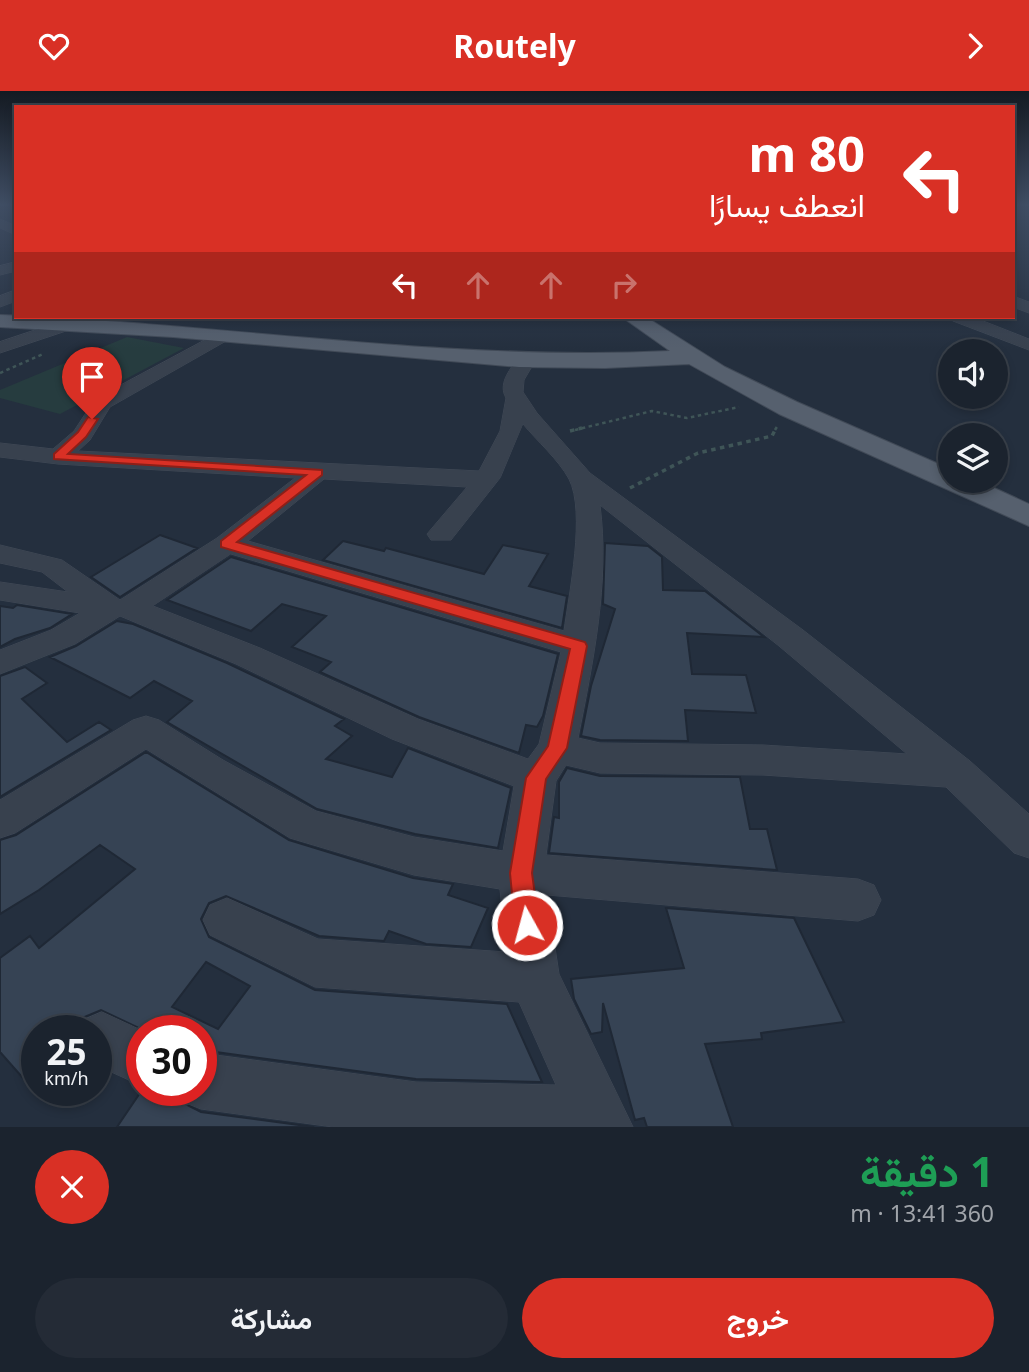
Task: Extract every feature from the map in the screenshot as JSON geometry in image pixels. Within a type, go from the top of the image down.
[{"type":"main road","points":[[0,321],[83,319],[220,337],[524,363],[692,357]]},
{"type":"main road","points":[[635,319],[692,357],[788,408],[938,475]]},
{"type":"main road","points":[[978,493],[1029,516]]},
{"type":"street","points":[[0,348],[83,319]]},
{"type":"street","points":[[964,319],[1029,345]]},
{"type":"street","points":[[58,457],[82,435],[102,403],[220,337]]},
{"type":"street","points":[[524,363],[514,380],[513,392],[547,437],[596,489],[666,546],[791,638],[956,772],[1029,840]]},
{"type":"street","points":[[440,534],[488,478],[511,431],[517,397]]},
{"type":"street","points":[[0,450],[58,457],[318,472],[465,480],[488,478]]},
{"type":"street","points":[[0,663],[63,637],[119,608],[226,544],[318,472]]},
{"type":"street","points":[[217,1083],[416,1110],[600,1121],[534,978],[521,873],[546,763],[579,646],[590,536],[586,496],[596,489]]},
{"type":"street","points":[[226,544],[579,646]]},
{"type":"street","points":[[0,554],[52,566],[119,608],[248,656],[405,729],[546,763],[600,758],[763,760],[956,772]]},
{"type":"street","points":[[0,590],[119,608]]},
{"type":"street","points":[[0,821],[146,730],[209,771],[305,826],[414,856],[521,873],[858,900]]},
{"type":"street","points":[[227,920],[315,963],[534,978]]},
{"type":"path","points":[[547,437],[652,411],[687,418],[732,406],[788,408],[772,436],[719,444],[596,489]]},
{"type":"green space","points":[[127,337],[184,348],[60,414],[0,398],[0,390]]},
{"type":"building","points":[[160,535],[197,548],[120,597],[91,577]]},
{"type":"building","points":[[343,541],[384,551],[386,548],[484,574],[503,545],[548,554],[529,586],[567,596],[562,628],[323,560]]},
{"type":"building","points":[[605,543],[648,546],[662,557],[663,590],[705,591],[764,637],[687,633],[692,674],[746,675],[756,713],[685,710],[688,741],[600,740],[581,736],[591,686],[615,609],[603,604]]},
{"type":"building","points":[[231,557],[558,654],[543,716],[537,727],[526,725],[519,753],[419,717],[320,672],[331,662],[292,647],[326,616],[282,604],[251,631],[167,600]]},
{"type":"building","points":[[17,605],[72,614],[50,628],[15,639],[0,647],[0,606],[13,608]]},
{"type":"building","points":[[117,621],[133,624],[227,663],[344,719],[335,726],[352,736],[326,759],[392,777],[408,748],[511,788],[498,848],[415,834],[317,809],[167,722],[192,701],[154,681],[130,698],[50,657],[76,646]]},
{"type":"building","points":[[25,667],[47,683],[22,699],[67,742],[99,722],[111,730],[0,797],[0,676]]},
{"type":"building","points":[[146,752],[289,840],[413,878],[453,884],[448,895],[488,908],[471,947],[426,944],[389,931],[384,941],[319,936],[226,896],[209,903],[201,919],[209,937],[315,990],[507,1004],[542,1082],[416,1079],[217,1052],[217,1029],[250,986],[206,962],[172,1007],[189,1015],[126,1015],[126,1022],[101,1010],[89,1015],[21,1015],[21,1076],[0,1052],[0,958],[30,936],[39,948],[135,869],[100,845],[39,890],[0,914],[0,840],[16,835]]},
{"type":"building","points":[[567,768],[600,776],[740,777],[750,829],[767,829],[777,870],[549,853],[554,817],[559,818],[559,782]]},
{"type":"building","points":[[666,908],[794,918],[844,1022],[761,1033],[762,1039],[705,1044],[733,1127],[647,1127],[644,1118],[635,1120],[603,1003],[602,1032],[591,1034],[574,999],[571,979],[684,968]]},
{"type":"building","points":[[131,1106],[189,1106],[201,1112],[314,1127],[117,1127]]},
{"type":"route","points":[[92,419],[82,435],[58,457],[318,472],[226,544],[334,572],[579,646],[557,748],[536,778],[521,873],[527,925]]}]
